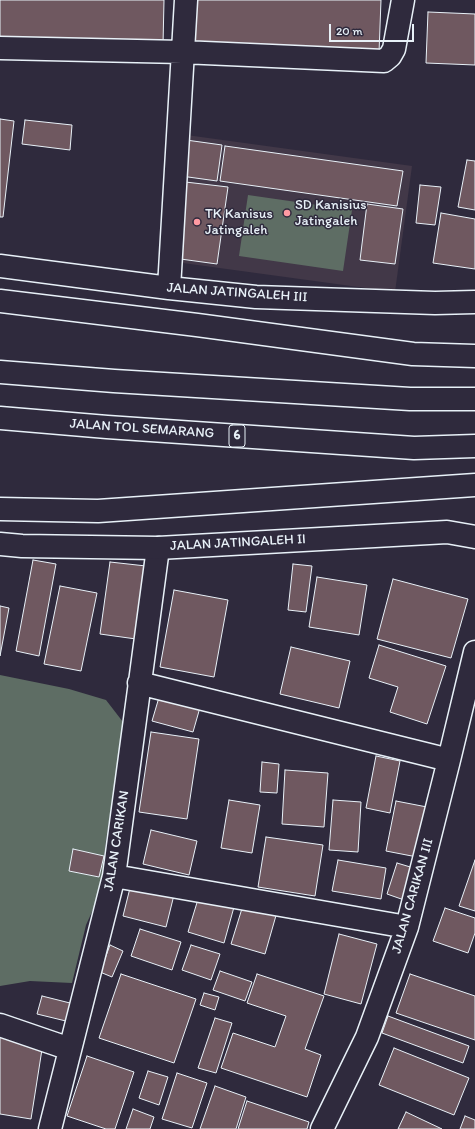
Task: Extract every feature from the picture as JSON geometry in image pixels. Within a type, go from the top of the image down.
[{"type":"main road","points":[[169,288],[186,0]]},
{"type":"main road","points":[[0,48],[182,52],[384,61],[390,56],[394,49],[403,0]]},
{"type":"main road","name":"JALAN JATINGALEH III","points":[[0,266],[169,288],[256,297],[435,303],[475,302]]},
{"type":"main road","points":[[0,301],[197,325],[413,354],[475,356]]},
{"type":"main road","points":[[0,372],[114,381],[402,399],[475,399]]},
{"type":"main road","name":"JALAN TOL SEMARANG","points":[[0,418],[115,428],[414,448],[475,446]]},
{"type":"main road","points":[[0,509],[98,511],[475,485]]},
{"type":"main road","name":"JALAN JATINGALEH II","points":[[0,544],[22,546],[158,548],[447,532],[475,537]]},
{"type":"main road","name":"JALAN CARIKAN","points":[[50,1129],[114,876],[158,548]]},
{"type":"main road","name":"JALAN CARIKAN III","points":[[322,1129],[367,1037],[407,927],[475,652]]},
{"type":"main road","points":[[139,683],[449,760]]},
{"type":"main road","points":[[114,876],[407,927]]},
{"type":"main road","points":[[0,1025],[70,1049]]},
{"type":"shaded area","name":"SD Kanisius Jatingaleh","points":[[179,134],[412,166],[395,292],[161,260]]},
{"type":"green space","points":[[248,195],[352,210],[343,271],[239,256]]},
{"type":"green space","points":[[0,675],[69,689],[106,700],[123,722],[106,840],[100,894],[86,925],[72,983],[30,981],[0,986]]},
{"type":"building","points":[[0,0],[164,0],[163,45],[0,42]]},
{"type":"building","points":[[189,0],[381,0],[379,53],[187,49]]},
{"type":"building","points":[[428,12],[475,14],[475,65],[426,63]]},
{"type":"building","points":[[0,119],[14,121],[3,217],[0,217]]},
{"type":"building","points":[[25,120],[72,125],[70,150],[22,144]]},
{"type":"building","points":[[186,140],[222,145],[217,181],[181,176]]},
{"type":"building","points":[[225,146],[403,171],[397,206],[220,181]]},
{"type":"building","points":[[467,160],[475,161],[475,210],[458,207]]},
{"type":"building","name":"TK Kanisus Jatingaleh","points":[[177,181],[228,187],[217,264],[166,257]]},
{"type":"building","points":[[420,185],[441,187],[435,225],[416,223]]},
{"type":"building","points":[[367,204],[403,209],[395,264],[360,260]]},
{"type":"building","points":[[441,213],[475,219],[475,269],[433,263]]},
{"type":"building","points":[[33,560],[56,564],[39,656],[16,651]]},
{"type":"building","points":[[110,562],[146,566],[136,639],[100,634]]},
{"type":"building","points":[[293,564],[312,566],[306,612],[288,610]]},
{"type":"building","points":[[317,577],[367,585],[359,635],[309,627]]},
{"type":"building","points":[[393,579],[468,599],[451,658],[377,639]]},
{"type":"building","points":[[60,586],[97,593],[81,671],[44,664]]},
{"type":"building","points":[[174,590],[228,600],[214,677],[160,667]]},
{"type":"building","points":[[0,606],[9,608],[0,656]]},
{"type":"building","points":[[379,645],[446,666],[427,724],[390,712],[398,687],[369,678]]},
{"type":"building","points":[[291,647],[350,661],[339,708],[280,694]]},
{"type":"building","points":[[160,694],[201,704],[193,732],[152,721]]},
{"type":"building","points":[[151,732],[199,739],[187,819],[139,812]]},
{"type":"building","points":[[376,756],[400,761],[390,813],[366,808]]},
{"type":"building","points":[[262,762],[279,764],[277,793],[260,792]]},
{"type":"building","points":[[285,770],[328,773],[324,827],[282,824]]},
{"type":"building","points":[[229,800],[260,805],[252,853],[221,848]]},
{"type":"building","points":[[333,800],[361,802],[358,852],[329,850]]},
{"type":"building","points":[[396,801],[427,807],[417,857],[386,851]]},
{"type":"building","points":[[151,830],[197,841],[189,875],[143,864]]},
{"type":"building","points":[[266,837],[323,845],[315,896],[258,887]]},
{"type":"building","points":[[73,849],[104,856],[99,877],[69,871]]},
{"type":"building","points":[[338,860],[386,868],[381,899],[332,891]]},
{"type":"building","points":[[475,860],[475,911],[459,906]]},
{"type":"building","points":[[397,863],[417,869],[407,901],[387,894]]},
{"type":"building","points":[[131,884],[174,895],[166,927],[123,916]]},
{"type":"building","points":[[199,896],[234,907],[224,943],[188,932]]},
{"type":"building","points":[[244,902],[277,912],[265,954],[231,944]]},
{"type":"building","points":[[445,908],[475,918],[475,933],[468,953],[433,941]]},
{"type":"building","points":[[140,929],[181,942],[172,970],[131,956]]},
{"type":"building","points":[[339,934],[377,944],[361,1004],[324,994]]},
{"type":"building","points":[[110,945],[123,951],[112,977],[100,972]]},
{"type":"building","points":[[191,945],[220,954],[211,980],[182,970]]},
{"type":"building","points":[[220,971],[252,982],[245,1001],[213,990]]},
{"type":"building","points":[[121,974],[196,999],[174,1063],[99,1038]]},
{"type":"building","points":[[257,974],[324,996],[305,1049],[321,1055],[307,1097],[221,1068],[233,1033],[275,1047],[286,1016],[247,1003]]},
{"type":"building","points":[[410,974],[475,996],[475,1040],[396,1013]]},
{"type":"building","points":[[204,993],[219,997],[215,1010],[200,1005]]},
{"type":"building","points":[[42,996],[74,1004],[70,1022],[37,1014]]},
{"type":"building","points":[[388,1016],[469,1046],[463,1063],[382,1033]]},
{"type":"building","points":[[215,1018],[232,1023],[216,1073],[198,1068]]},
{"type":"building","points":[[0,1036],[43,1043],[31,1119],[0,1114]]},
{"type":"building","points":[[394,1048],[469,1078],[454,1115],[379,1085]]},
{"type":"building","points":[[87,1056],[134,1072],[115,1129],[106,1129],[67,1116]]},
{"type":"building","points":[[148,1071],[168,1077],[159,1105],[139,1098]]},
{"type":"building","points":[[177,1073],[207,1083],[192,1128],[162,1119]]},
{"type":"building","points":[[215,1086],[246,1097],[236,1129],[200,1129]]},
{"type":"building","points":[[247,1101],[309,1122],[307,1129],[238,1129]]},
{"type":"building","points":[[133,1109],[154,1117],[150,1129],[126,1129]]},
{"type":"building","points":[[406,1112],[442,1129],[398,1129]]},
{"type":"building","points":[[465,1116],[475,1120],[475,1129],[460,1129]]},
{"type":"place","name":"SD Kanisius Jatingaleh","points":[[287,213]]},
{"type":"place","name":"TK Kanisus Jatingaleh","points":[[197,222]]}]
